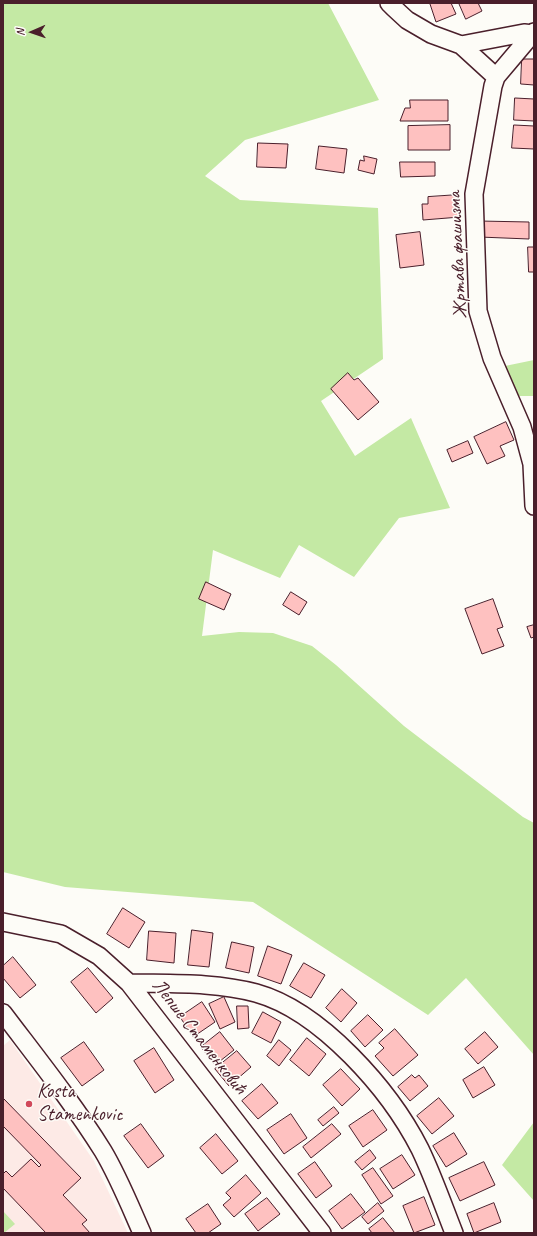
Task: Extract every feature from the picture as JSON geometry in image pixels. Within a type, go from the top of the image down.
[{"type":"street","points":[[390,3],[407,20],[431,34],[461,44],[496,77]]},
{"type":"street","points":[[461,44],[524,33],[533,33]]},
{"type":"street","name":"Жртава фашизма","points":[[533,33],[496,77],[493,86],[474,194],[478,310],[492,358],[522,427],[532,464],[534,506]]},
{"type":"street","name":"Лепше Стаменковић","points":[[3,922],[60,934],[99,956],[130,983],[322,1233]]},
{"type":"street","points":[[130,983],[210,986],[256,993],[274,999],[312,1022],[331,1036],[367,1072],[401,1117],[419,1147],[432,1174],[454,1233]]},
{"type":"street","points":[[3,1013],[64,1094],[103,1152],[123,1190],[142,1233]]},
{"type":"shaded area","name":"Kosta Stamenkovic","points":[[10,1040],[94,1161],[128,1233],[3,1233],[3,1046]]},
{"type":"green space","points":[[3,3],[328,3],[379,100],[245,140],[205,176],[240,200],[378,208],[383,359],[321,401],[355,456],[411,418],[450,508],[399,518],[354,577],[299,545],[280,578],[213,550],[202,636],[239,632],[273,633],[312,646],[336,665],[404,726],[523,817],[534,823],[534,1055],[466,978],[428,1015],[253,902],[65,887],[3,872]]},
{"type":"green space","points":[[534,360],[534,396],[516,396],[500,367]]},
{"type":"green space","points":[[534,1122],[534,1201],[502,1165]]},
{"type":"green space","points":[[3,1211],[15,1224],[4,1233],[3,1233]]},
{"type":"building","points":[[451,3],[456,14],[436,22],[430,4]]},
{"type":"building","points":[[459,3],[478,3],[482,11],[466,19]]},
{"type":"building","points":[[522,59],[534,59],[534,85],[521,84]]},
{"type":"building","points":[[515,98],[534,99],[534,121],[514,120]]},
{"type":"building","points":[[410,100],[448,100],[448,121],[400,121],[405,108],[410,108]]},
{"type":"building","points":[[450,125],[450,150],[408,150],[408,126]]},
{"type":"building","points":[[514,125],[534,126],[534,149],[512,148]]},
{"type":"building","points":[[258,143],[288,144],[286,168],[257,167]]},
{"type":"building","points":[[319,146],[347,149],[344,173],[316,169]]},
{"type":"building","points":[[364,156],[377,159],[374,174],[358,170],[360,160],[364,161]]},
{"type":"building","points":[[400,162],[435,162],[435,176],[401,177]]},
{"type":"building","points":[[458,195],[460,217],[423,220],[422,204],[428,204],[428,197]]},
{"type":"building","points":[[479,221],[529,222],[529,239],[479,237]]},
{"type":"building","points":[[420,232],[424,265],[400,268],[396,235]]},
{"type":"building","points":[[528,247],[534,247],[534,272],[529,272]]},
{"type":"building","points":[[348,373],[354,380],[358,378],[379,402],[358,420],[331,389]]},
{"type":"building","points":[[506,422],[514,440],[500,446],[505,456],[487,464],[474,437]]},
{"type":"building","points":[[468,441],[473,453],[452,462],[447,450]]},
{"type":"building","points":[[206,582],[231,594],[224,610],[199,599]]},
{"type":"building","points":[[291,592],[307,602],[299,615],[283,605]]},
{"type":"building","points":[[493,599],[503,627],[497,629],[504,646],[482,654],[465,609]]},
{"type":"building","points":[[534,625],[534,637],[531,638],[527,627]]},
{"type":"building","points":[[123,908],[145,922],[129,948],[107,934]]},
{"type":"building","points":[[192,930],[213,933],[209,967],[188,965]]},
{"type":"building","points":[[149,931],[176,933],[174,963],[147,960]]},
{"type":"building","points":[[232,942],[254,947],[249,973],[226,968]]},
{"type":"building","points":[[268,946],[292,955],[281,984],[258,976]]},
{"type":"building","points":[[13,957],[36,985],[20,998],[3,978],[3,966]]},
{"type":"building","points":[[304,963],[325,975],[311,998],[290,986]]},
{"type":"building","points":[[88,968],[113,998],[96,1013],[71,982]]},
{"type":"building","points":[[342,989],[357,1003],[341,1022],[326,1008]]},
{"type":"building","points":[[224,997],[235,1022],[220,1029],[209,1004]]},
{"type":"building","points":[[202,1002],[215,1022],[193,1037],[180,1017]]},
{"type":"building","points":[[237,1006],[248,1006],[249,1028],[238,1029]]},
{"type":"building","points":[[263,1012],[281,1022],[271,1043],[252,1033]]},
{"type":"building","points":[[368,1015],[383,1030],[365,1047],[351,1031]]},
{"type":"building","points":[[395,1029],[418,1055],[393,1076],[375,1056],[384,1048],[379,1043]]},
{"type":"building","points":[[220,1032],[234,1050],[215,1065],[201,1047]]},
{"type":"building","points":[[485,1032],[498,1047],[478,1064],[465,1049]]},
{"type":"building","points":[[307,1038],[326,1054],[309,1076],[290,1060]]},
{"type":"building","points":[[279,1040],[291,1050],[279,1066],[267,1056]]},
{"type":"building","points":[[84,1042],[104,1070],[82,1086],[61,1058]]},
{"type":"building","points":[[154,1048],[174,1080],[155,1093],[134,1061]]},
{"type":"building","points":[[237,1051],[251,1067],[229,1086],[215,1069]]},
{"type":"building","points":[[484,1067],[495,1085],[473,1098],[463,1080]]},
{"type":"building","points":[[341,1069],[360,1089],[342,1106],[323,1085]]},
{"type":"building","points":[[412,1075],[415,1078],[419,1075],[428,1086],[410,1101],[398,1087]]},
{"type":"building","points":[[262,1084],[278,1103],[258,1119],[242,1101]]},
{"type":"building","points":[[3,1098],[81,1178],[63,1195],[87,1220],[82,1224],[90,1233],[46,1233],[3,1188],[3,1174],[6,1171],[12,1177],[31,1159],[39,1167],[41,1165],[3,1126]]},
{"type":"building","points":[[439,1098],[454,1116],[432,1134],[417,1116]]},
{"type":"building","points":[[334,1107],[339,1113],[323,1126],[318,1120]]},
{"type":"building","points":[[373,1110],[387,1130],[363,1147],[349,1126]]},
{"type":"building","points":[[291,1114],[307,1138],[284,1154],[267,1130]]},
{"type":"building","points":[[141,1124],[164,1156],[148,1168],[124,1136]]},
{"type":"building","points":[[332,1124],[341,1134],[311,1158],[303,1147]]},
{"type":"building","points":[[454,1133],[467,1154],[446,1167],[433,1146]]},
{"type":"building","points":[[216,1134],[238,1161],[222,1174],[200,1148]]},
{"type":"building","points":[[370,1150],[376,1158],[362,1170],[355,1162]]},
{"type":"building","points":[[402,1155],[415,1175],[393,1189],[380,1169]]},
{"type":"building","points":[[315,1162],[332,1186],[316,1198],[298,1174]]},
{"type":"building","points":[[484,1162],[495,1185],[460,1201],[449,1178]]},
{"type":"building","points":[[373,1168],[393,1196],[381,1204],[362,1175]]},
{"type":"building","points":[[246,1175],[261,1193],[234,1217],[223,1205],[231,1198],[226,1193]]},
{"type":"building","points":[[351,1194],[365,1212],[342,1229],[329,1211]]},
{"type":"building","points":[[424,1197],[435,1225],[414,1233],[403,1206]]},
{"type":"building","points":[[267,1198],[280,1214],[258,1231],[245,1214]]},
{"type":"building","points":[[378,1203],[384,1211],[368,1224],[362,1217]]},
{"type":"building","points":[[494,1203],[501,1222],[474,1233],[467,1214]]},
{"type":"building","points":[[208,1204],[221,1224],[208,1233],[196,1233],[186,1219]]},
{"type":"building","points":[[383,1218],[395,1233],[372,1233],[369,1229]]},
{"type":"place","name":"Kosta Stamenkovic","points":[[29,1104]]}]
